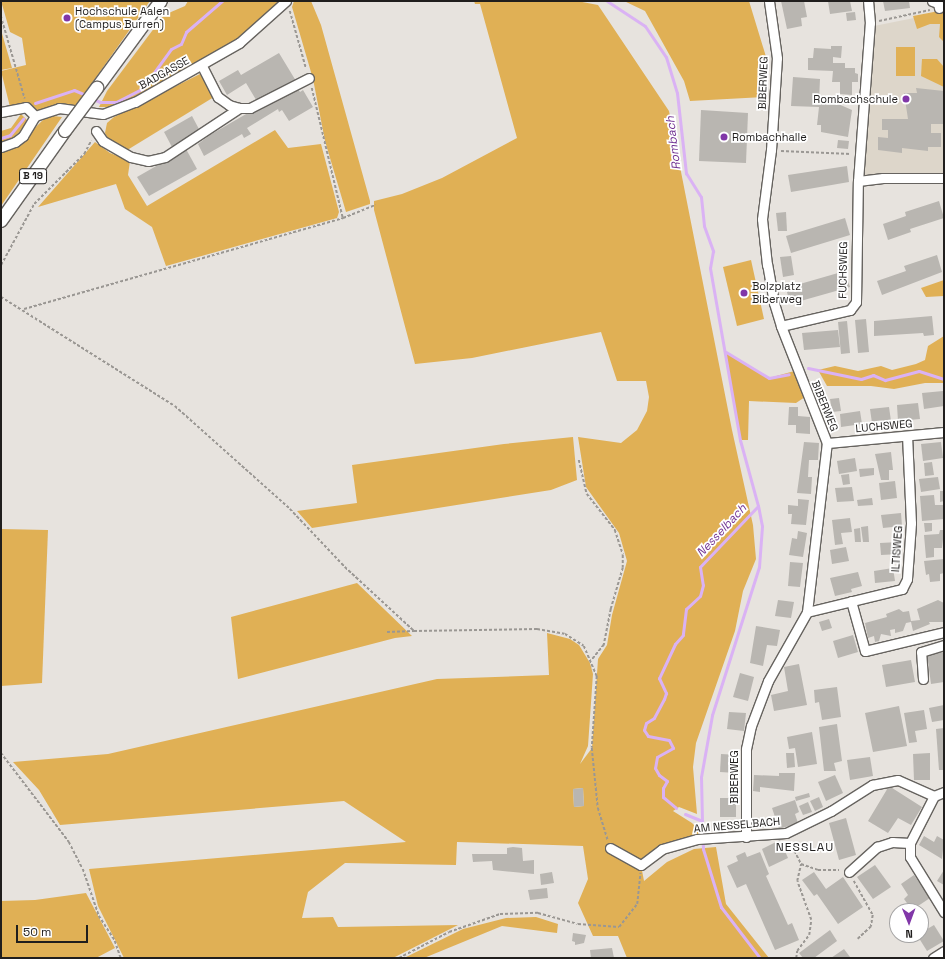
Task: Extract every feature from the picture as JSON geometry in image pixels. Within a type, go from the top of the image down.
[{"type":"main road","name":"B 19","points":[[1,221],[161,1]]},
{"type":"street","name":"BIBERWEG","points":[[746,837],[746,749],[751,726],[768,681],[807,612],[827,443],[781,326],[774,303],[762,219],[771,150],[777,58],[769,1]]},
{"type":"street","name":"FUCHSWEG","points":[[781,326],[850,310],[856,302],[859,155],[870,23],[868,1]]},
{"type":"street","points":[[932,1],[938,3],[939,8]]},
{"type":"street","name":"BADGASSE","points":[[35,116],[59,108],[103,114],[115,110],[202,66],[247,38],[287,5]]},
{"type":"street","points":[[202,66],[218,97],[229,105],[239,108],[250,108],[309,78]]},
{"type":"street","points":[[1,112],[26,107],[35,116],[23,136],[15,142],[1,146]]},
{"type":"street","points":[[96,131],[103,141],[113,148],[131,157],[148,161],[165,157],[239,108]]},
{"type":"street","points":[[858,181],[883,178],[944,178]]},
{"type":"street","name":"LUCHSWEG","points":[[827,443],[944,432]]},
{"type":"street","name":"ILTISWEG","points":[[807,612],[902,589],[907,579],[911,523],[907,436]]},
{"type":"street","points":[[851,601],[865,651],[944,632]]},
{"type":"street","points":[[923,679],[921,652],[944,644]]},
{"type":"street","name":"AM NESSELBACH","points":[[641,865],[662,849],[701,838],[746,837],[786,833],[830,811],[872,785],[898,780],[934,796]]},
{"type":"street","points":[[944,792],[934,796],[910,843],[910,857],[917,871],[944,912]]},
{"type":"street","points":[[849,872],[877,846],[892,842],[910,843]]},
{"type":"street","points":[[610,848],[641,865]]},
{"type":"street","points":[[933,958],[944,951]]},
{"type":"path","points":[[287,5],[309,78],[343,218]]},
{"type":"path","points":[[870,23],[939,8]]},
{"type":"path","points":[[1,16],[26,107]]},
{"type":"path","points":[[1,265],[34,204],[84,154],[96,131]]},
{"type":"path","points":[[771,150],[859,155]]},
{"type":"path","points":[[23,310],[343,218],[375,205]]},
{"type":"path","points":[[1,297],[23,310],[72,344],[175,406],[290,509],[345,567],[414,631]]},
{"type":"path","points":[[579,460],[587,494],[615,530],[623,555],[623,568],[611,609],[604,645],[592,660]]},
{"type":"path","points":[[387,632],[538,629],[565,634],[584,646],[592,660],[597,676],[592,748],[598,808],[610,848]]},
{"type":"path","points":[[1,753],[69,842],[83,869],[99,916],[114,941],[121,958]]},
{"type":"path","points":[[786,833],[801,864],[797,881],[811,920],[809,935],[797,951],[796,958]]},
{"type":"path","points":[[801,864],[818,870],[849,872],[873,915],[871,927],[858,940]]},
{"type":"path","points":[[399,958],[449,932],[500,914],[538,913],[578,924],[619,927],[637,904],[641,865]]},
{"type":"shaded area","points":[[1,1],[150,1],[75,107],[35,113],[10,107],[1,71],[26,65],[22,38],[10,32]]},
{"type":"shaded area","points":[[188,1],[281,1],[248,34],[144,93],[112,107],[99,107],[107,91],[164,15],[185,6]]},
{"type":"shaded area","points":[[294,1],[311,1],[321,25],[370,201],[370,204],[346,212],[325,141],[313,79],[292,7]]},
{"type":"shaded area","points":[[474,1],[577,1],[598,5],[669,111],[732,430],[753,525],[756,559],[743,591],[735,631],[696,743],[693,767],[697,814],[679,807],[673,811],[692,823],[702,833],[669,843],[641,865],[644,881],[667,862],[694,849],[716,847],[726,904],[769,958],[627,958],[618,936],[593,936],[578,903],[588,879],[583,846],[457,842],[456,865],[345,863],[308,892],[302,918],[333,917],[338,927],[458,925],[393,958],[124,958],[98,906],[89,869],[406,842],[344,801],[60,825],[39,790],[13,762],[108,754],[437,679],[549,675],[547,633],[570,639],[579,645],[590,663],[593,674],[588,746],[580,764],[592,748],[598,659],[607,645],[612,615],[627,561],[619,533],[586,487],[578,437],[621,443],[637,430],[647,411],[649,397],[646,381],[617,381],[601,332],[472,358],[415,364],[374,210],[374,201],[402,194],[442,178],[517,138],[480,4],[475,4]],"holes":[[[583,788],[584,806],[574,807],[573,789]]]},
{"type":"shaded area","points":[[624,1],[749,1],[767,60],[765,97],[690,101],[684,81],[645,11]]},
{"type":"shaded area","points":[[944,10],[944,42],[939,37],[940,24],[930,24],[917,29],[913,16]]},
{"type":"shaded area","name":"Rombachschule","points":[[944,12],[944,174],[905,173],[862,177],[874,26]]},
{"type":"shaded area","points":[[1,30],[12,68],[1,70]]},
{"type":"shaded area","points":[[896,47],[915,47],[915,76],[896,76]]},
{"type":"shaded area","points":[[922,59],[937,59],[944,67],[944,87],[921,76]]},
{"type":"shaded area","points":[[200,74],[214,97],[124,152],[109,141],[105,133],[107,123],[114,117]]},
{"type":"shaded area","points":[[21,114],[27,120],[26,126],[12,139],[1,142],[1,131],[11,128]]},
{"type":"shaded area","points":[[53,116],[62,117],[1,206],[1,153],[13,149],[43,120]]},
{"type":"shaded area","points":[[275,130],[288,148],[321,144],[339,212],[337,218],[166,266],[152,227],[125,209],[116,184],[38,207],[95,142],[110,153],[130,161],[128,175],[147,206]]},
{"type":"shaded area","name":"Bolzplatz Biberweg","points":[[751,260],[764,319],[737,326],[723,267]]},
{"type":"shaded area","points":[[944,280],[944,296],[926,297],[921,288]]},
{"type":"shaded area","points":[[944,336],[944,383],[925,383],[894,389],[871,386],[827,386],[818,370],[835,366],[858,371],[881,366],[892,370],[916,364],[925,360],[928,346]]},
{"type":"shaded area","points":[[726,352],[769,378],[798,370],[808,395],[796,403],[749,401],[748,440],[740,440]]},
{"type":"shaded area","points":[[573,437],[577,480],[551,490],[312,528],[297,511],[357,503],[352,465],[504,444]]},
{"type":"shaded area","points":[[1,529],[48,530],[42,683],[1,686]]},
{"type":"shaded area","points":[[357,583],[412,636],[395,638],[238,679],[231,617]]},
{"type":"shaded area","points":[[86,893],[115,948],[96,958],[1,958],[1,901],[35,900]]},
{"type":"shaded area","points":[[536,917],[558,924],[557,933],[502,926],[424,958],[404,958],[463,929],[506,918]]},
{"type":"building","points":[[781,1],[804,1],[807,17],[801,18],[802,26],[787,29]]},
{"type":"building","points":[[828,1],[850,1],[852,11],[830,14]]},
{"type":"building","points":[[883,1],[909,1],[910,8],[885,11]]},
{"type":"building","points":[[855,12],[856,20],[847,21],[846,13]]},
{"type":"building","points":[[831,46],[842,46],[841,58],[833,57],[833,63],[845,63],[845,68],[855,68],[855,73],[858,74],[858,82],[852,82],[852,95],[840,94],[840,82],[832,82],[833,71],[808,70],[808,58],[813,58],[814,48],[831,49]]},
{"type":"building","points":[[279,53],[296,81],[258,103],[246,83],[227,95],[219,81],[238,70],[241,75]]},
{"type":"building","points":[[793,77],[820,79],[819,101],[836,103],[852,110],[848,137],[821,132],[821,125],[817,125],[819,107],[791,106]]},
{"type":"building","points":[[916,88],[944,91],[944,124],[931,124],[931,133],[941,133],[941,147],[928,147],[928,151],[902,148],[902,153],[878,150],[878,137],[888,138],[888,130],[882,130],[882,119],[908,119],[904,93],[917,93]]},
{"type":"building","points":[[298,89],[300,92],[303,90],[313,107],[289,121],[282,110],[279,112],[278,109],[247,128],[251,134],[244,138],[242,134],[204,156],[198,144],[210,135],[272,99],[274,102]]},
{"type":"building","name":"Rombachhalle","points":[[701,110],[748,113],[746,163],[699,161]]},
{"type":"building","points":[[192,116],[200,131],[172,147],[164,132]]},
{"type":"building","points":[[838,140],[849,141],[848,149],[837,148]]},
{"type":"building","points":[[186,149],[197,169],[149,196],[137,177]]},
{"type":"building","points":[[847,166],[849,182],[791,192],[788,175]]},
{"type":"building","points":[[939,201],[944,218],[910,229],[911,232],[888,240],[883,224],[906,216],[905,212]]},
{"type":"building","points":[[786,212],[787,231],[778,231],[776,213]]},
{"type":"building","points":[[845,218],[850,235],[791,253],[786,236]]},
{"type":"building","points":[[937,255],[942,272],[882,295],[877,281],[906,271],[904,266]]},
{"type":"building","points":[[791,256],[794,275],[783,277],[780,257]]},
{"type":"building","points":[[845,271],[850,287],[790,304],[786,288]]},
{"type":"building","points":[[932,316],[934,335],[924,336],[923,333],[874,336],[874,321]]},
{"type":"building","points":[[866,319],[869,352],[858,353],[855,320]]},
{"type":"building","points":[[847,321],[850,353],[841,354],[838,322]]},
{"type":"building","points":[[838,330],[840,347],[804,350],[802,333]]},
{"type":"building","points":[[943,391],[944,406],[924,409],[922,393]]},
{"type":"building","points":[[839,398],[841,411],[832,412],[830,399]]},
{"type":"building","points":[[918,403],[920,419],[898,421],[897,405]]},
{"type":"building","points":[[789,407],[798,407],[798,416],[810,417],[810,434],[796,433],[796,425],[788,425]]},
{"type":"building","points":[[889,407],[891,421],[872,423],[870,409]]},
{"type":"building","points":[[860,411],[862,424],[841,427],[840,414]]},
{"type":"building","points":[[804,442],[819,443],[818,460],[809,460],[808,477],[812,477],[811,494],[797,493]]},
{"type":"building","points":[[941,442],[943,458],[923,461],[921,444]]},
{"type":"building","points":[[891,452],[893,470],[889,470],[889,480],[881,480],[875,454]]},
{"type":"building","points":[[855,458],[857,471],[839,474],[837,461]]},
{"type":"building","points":[[932,462],[934,475],[925,476],[924,463]]},
{"type":"building","points":[[874,468],[874,475],[860,477],[859,469]]},
{"type":"building","points":[[849,474],[850,484],[843,485],[841,475]]},
{"type":"building","points":[[938,477],[940,489],[921,492],[919,479]]},
{"type":"building","points":[[895,481],[897,498],[881,500],[879,483]]},
{"type":"building","points":[[852,487],[854,501],[837,502],[835,488]]},
{"type":"building","points":[[940,491],[944,491],[944,501],[940,502]]},
{"type":"building","points":[[934,495],[935,505],[944,505],[944,519],[922,521],[920,496]]},
{"type":"building","points":[[872,498],[873,505],[858,506],[857,500]]},
{"type":"building","points":[[798,499],[809,500],[806,525],[791,524],[792,514],[788,514],[788,505],[798,506]]},
{"type":"building","points":[[901,513],[902,526],[883,528],[881,515]]},
{"type":"building","points":[[850,518],[852,532],[841,533],[843,544],[835,545],[832,520]]},
{"type":"building","points":[[924,523],[932,523],[932,531],[925,532]]},
{"type":"building","points":[[868,526],[869,542],[863,542],[861,527]]},
{"type":"building","points":[[860,528],[861,542],[855,542],[854,529]]},
{"type":"building","points":[[940,530],[944,530],[942,548],[934,548],[934,557],[926,558],[924,535],[939,534]]},
{"type":"building","points":[[798,531],[807,533],[803,557],[789,555],[792,538],[797,539]]},
{"type":"building","points":[[899,542],[900,554],[881,555],[880,543]]},
{"type":"building","points":[[846,547],[849,561],[832,564],[830,550]]},
{"type":"building","points":[[944,559],[944,573],[940,574],[940,581],[930,582],[929,574],[926,575],[924,561]]},
{"type":"building","points":[[790,562],[803,563],[800,587],[788,586]]},
{"type":"building","points":[[893,568],[895,581],[875,583],[874,571]]},
{"type":"building","points":[[858,572],[862,586],[851,589],[852,592],[835,596],[830,578]]},
{"type":"building","points":[[778,600],[794,602],[791,618],[775,616]]},
{"type":"building","points":[[938,600],[944,603],[943,622],[929,622],[930,624],[913,631],[911,622],[906,623],[903,631],[895,633],[895,629],[890,630],[891,636],[881,634],[879,641],[875,642],[874,636],[868,638],[865,623],[887,617],[886,614],[899,609],[903,612],[909,611],[911,621],[920,620],[917,609]]},
{"type":"building","points":[[829,619],[832,628],[822,631],[819,622]]},
{"type":"building","points":[[756,626],[780,630],[777,646],[767,645],[763,666],[750,663]]},
{"type":"building","points":[[853,635],[858,652],[838,658],[833,641]]},
{"type":"building","points":[[944,652],[944,682],[931,684],[927,655]]},
{"type":"building","points":[[911,660],[915,682],[886,687],[882,665]]},
{"type":"building","points":[[799,664],[807,705],[774,711],[771,695],[788,691],[784,667]]},
{"type":"building","points":[[740,673],[754,677],[748,701],[733,697]]},
{"type":"building","points":[[837,687],[841,717],[822,720],[819,702],[815,703],[814,690]]},
{"type":"building","points":[[944,705],[944,720],[932,722],[929,708]]},
{"type":"building","points":[[899,706],[907,746],[873,752],[865,713]]},
{"type":"building","points":[[924,710],[927,729],[915,731],[917,742],[909,743],[904,713]]},
{"type":"building","points":[[729,712],[746,713],[744,731],[727,729]]},
{"type":"building","points":[[837,724],[842,761],[834,763],[836,771],[824,771],[819,727]]},
{"type":"building","points":[[944,728],[944,770],[939,770],[936,729]]},
{"type":"building","points":[[812,732],[817,764],[798,767],[795,748],[789,749],[787,737]]},
{"type":"building","points":[[786,753],[794,753],[795,767],[787,768]]},
{"type":"building","points":[[930,753],[930,780],[914,780],[913,754]]},
{"type":"building","points":[[721,754],[738,755],[736,773],[720,772]]},
{"type":"building","points":[[870,757],[873,776],[850,780],[847,760]]},
{"type":"building","points":[[779,773],[795,773],[794,791],[760,787],[760,792],[753,791],[754,775],[779,776]]},
{"type":"building","points":[[835,775],[843,793],[826,801],[818,782]]},
{"type":"building","points":[[889,786],[922,807],[911,825],[898,818],[888,833],[868,821]]},
{"type":"building","points":[[583,788],[584,806],[574,807],[573,789]]},
{"type":"building","points":[[809,793],[810,797],[796,801],[795,797]]},
{"type":"building","points":[[819,797],[823,807],[815,811],[810,801]]},
{"type":"building","points":[[720,798],[736,798],[736,817],[720,817]]},
{"type":"building","points":[[795,800],[799,812],[795,814],[798,823],[779,829],[772,808]]},
{"type":"building","points":[[808,802],[812,812],[803,815],[799,806]]},
{"type":"building","points":[[846,818],[856,855],[839,860],[829,823]]},
{"type":"building","points":[[924,836],[934,842],[937,836],[944,840],[942,859],[919,845]]},
{"type":"building","points":[[780,840],[788,858],[769,867],[762,849]]},
{"type":"building","points":[[507,848],[522,848],[523,861],[534,860],[534,874],[493,870],[492,861],[473,862],[472,854],[507,854]]},
{"type":"building","points":[[745,852],[747,857],[760,852],[769,874],[766,876],[788,925],[792,923],[799,940],[775,950],[746,884],[737,888],[727,866],[738,861],[736,856]]},
{"type":"building","points":[[875,865],[891,887],[873,899],[857,877]]},
{"type":"building","points":[[944,870],[944,885],[937,881]]},
{"type":"building","points":[[552,872],[554,883],[541,885],[540,874]]},
{"type":"building","points":[[814,872],[826,889],[843,877],[863,907],[838,924],[817,894],[814,896],[802,880]]},
{"type":"building","points":[[914,875],[930,898],[922,903],[907,903],[904,899],[908,895],[901,884]]},
{"type":"building","points":[[547,888],[548,898],[530,900],[528,890]]},
{"type":"building","points":[[934,925],[944,941],[927,951],[922,943],[929,943],[929,928]]},
{"type":"building","points":[[830,930],[837,941],[814,958],[803,958],[799,953]]},
{"type":"building","points":[[573,933],[586,935],[584,943],[575,945],[575,942],[572,941]]},
{"type":"building","points":[[612,948],[614,958],[591,958],[590,950]]},
{"type":"building","points":[[844,949],[850,957],[831,958]]},
{"type":"waterway","points":[[93,99],[100,102],[116,102],[142,89],[171,49],[181,44],[186,32],[222,1]]},
{"type":"waterway","name":"Nesselbach","points":[[607,1],[645,26],[666,57],[677,93],[686,173],[701,197],[704,226],[713,251],[710,268],[740,440],[758,506],[700,567],[703,585],[700,596],[686,609],[683,635],[675,644],[659,678],[666,693],[664,699],[654,718],[646,723],[644,730],[648,736],[669,740],[673,748],[657,757],[655,768],[659,775],[667,781],[663,788],[663,797],[676,808]]},
{"type":"waterway","points":[[35,103],[74,90],[88,96]]},
{"type":"waterway","points":[[1,138],[10,135],[23,119]]},
{"type":"waterway","points":[[726,352],[769,378],[789,374]]},
{"type":"waterway","points":[[808,368],[861,379],[873,375],[885,380],[919,371],[944,379]]},
{"type":"waterway","points":[[702,821],[701,777],[712,715],[759,567],[762,526],[758,506]]},
{"type":"waterway","name":"Nesselbach","points":[[685,814],[702,821],[703,849],[721,907],[760,958]]},
{"type":"place","name":"Hochschule Aalen (Campus Burren)","points":[[67,18]]},
{"type":"place","name":"Rombachschule","points":[[906,99]]},
{"type":"place","name":"Rombachhalle","points":[[724,137]]},
{"type":"place","name":"Bolzplatz Biberweg","points":[[744,293]]},
{"type":"district","name":"NESSLAU","points":[[805,848]]},
{"type":"water label","name":"Rombach","points":[[674,143]]}]
